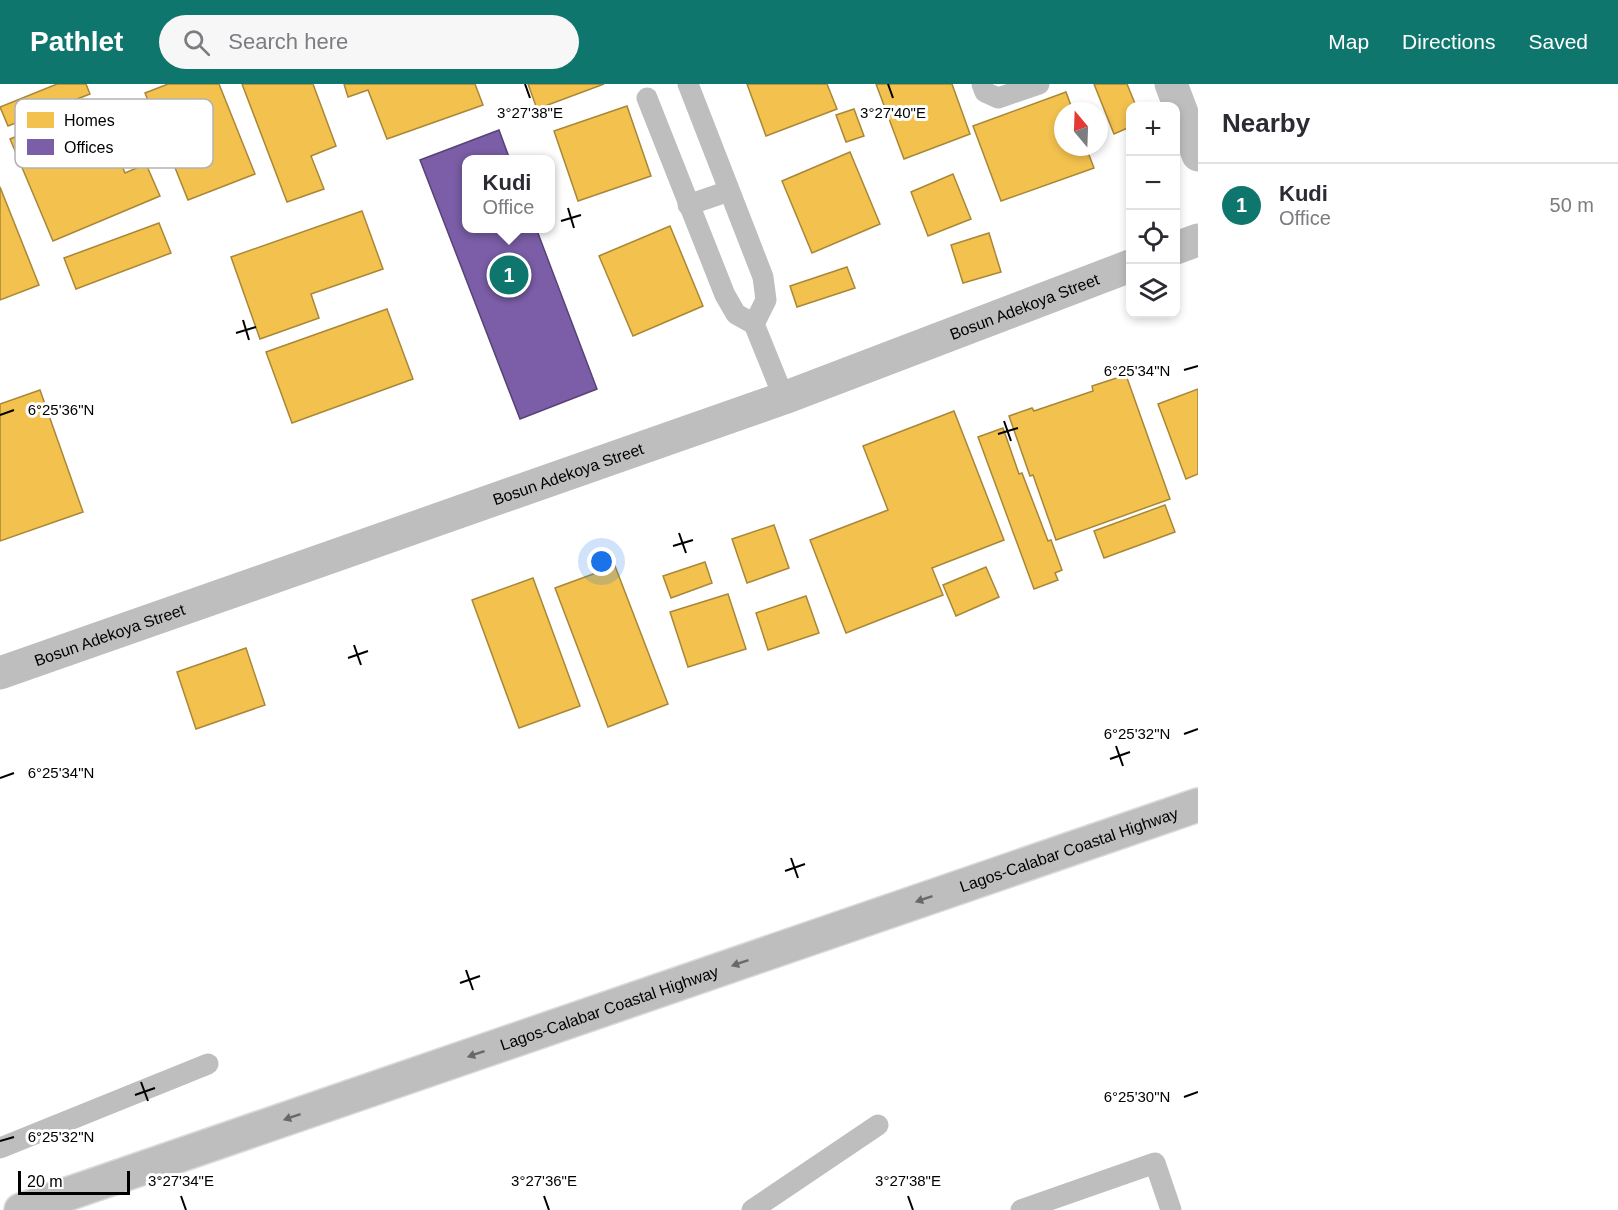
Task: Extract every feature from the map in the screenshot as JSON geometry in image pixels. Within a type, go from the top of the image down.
[{"type":"main road","points":[[1171,84],[1198,155]]},
{"type":"main road","points":[[1180,247],[1198,240]]},
{"type":"main road","name":"Bosun Adekoya Street","points":[[0,674],[784,398],[1126,268]]},
{"type":"main road","name":"Lagos-Calabar Coastal Highway","points":[[21,1210],[1198,805]]},
{"type":"lane","points":[[688,84],[763,277],[766,300],[754,324]]},
{"type":"lane","points":[[982,84],[985,92],[998,98],[1039,84]]},
{"type":"lane","points":[[646,98],[724,294],[736,314],[754,324],[784,398]]},
{"type":"lane","points":[[688,205],[729,191]]},
{"type":"lane","points":[[0,1148],[208,1064]]},
{"type":"lane","points":[[752,1210],[878,1125]]},
{"type":"lane","points":[[1021,1210],[1155,1163],[1171,1210]]},
{"type":"building: Homes","points":[[57,84],[86,84],[90,94],[77,99],[20,99]]},
{"type":"building: Homes","points":[[168,84],[219,84],[255,174],[188,200],[175,168],[213,168],[213,99],[147,99],[145,93]]},
{"type":"building: Homes","points":[[242,84],[313,84],[336,146],[311,156],[324,189],[287,202]]},
{"type":"building: Homes","points":[[344,84],[475,84],[483,105],[387,139],[368,90],[348,97]]},
{"type":"building: Homes","points":[[528,84],[604,84],[537,109]]},
{"type":"building: Homes","points":[[747,84],[827,84],[837,109],[766,136]]},
{"type":"building: Homes","points":[[876,84],[952,84],[970,134],[904,159]]},
{"type":"building: Homes","points":[[1094,84],[1127,84],[1134,102],[1126,102],[1126,129],[1114,134],[1108,119],[1108,102],[1101,102]]},
{"type":"building: Homes","points":[[1066,92],[1070,102],[1054,102],[1054,156],[1089,156],[1094,168],[1001,201],[973,126]]},
{"type":"building: Homes","points":[[15,101],[15,123],[8,126],[0,107]]},
{"type":"building: Homes","points":[[627,106],[651,176],[578,201],[554,131]]},
{"type":"building: Homes","points":[[854,109],[864,136],[846,142],[836,115]]},
{"type":"building: Homes","points":[[15,137],[15,151],[10,139]]},
{"type":"building: Homes","points":[[850,152],[880,224],[812,253],[782,181]]},
{"type":"building: Homes","points":[[22,168],[123,168],[125,173],[137,168],[148,168],[160,196],[53,241]]},
{"type":"building: Homes","points":[[953,174],[971,219],[928,236],[911,192]]},
{"type":"building: Homes","points":[[0,187],[39,285],[0,300]]},
{"type":"building: Homes","points":[[362,211],[383,269],[311,294],[319,318],[260,339],[231,257]]},
{"type":"building: Homes","points":[[159,223],[171,253],[76,289],[64,258]]},
{"type":"building: Homes","points":[[670,226],[703,306],[633,336],[599,256]]},
{"type":"building: Homes","points":[[989,233],[1001,272],[963,283],[951,245]]},
{"type":"building: Homes","points":[[847,267],[855,288],[797,307],[790,286]]},
{"type":"building: Homes","points":[[387,309],[413,379],[292,423],[266,352]]},
{"type":"building: Homes","points":[[1126,375],[1170,499],[1056,540],[1009,416],[1032,408],[1034,411],[1093,391],[1092,386]]},
{"type":"building: Homes","points":[[1198,389],[1198,474],[1186,479],[1158,404]]},
{"type":"building: Homes","points":[[40,390],[83,512],[0,541],[0,404]]},
{"type":"building: Homes","points":[[954,411],[1004,540],[932,568],[943,595],[846,633],[810,540],[888,510],[863,446]]},
{"type":"building: Homes","points":[[1003,428],[1019,474],[1022,473],[1048,541],[1051,540],[1062,570],[1055,573],[1058,580],[1034,589],[978,437]]},
{"type":"building: Homes","points":[[1165,505],[1175,532],[1104,558],[1094,531]]},
{"type":"building: Homes","points":[[774,525],[789,568],[747,583],[732,539]]},
{"type":"building: Homes","points":[[705,562],[712,583],[671,598],[663,576]]},
{"type":"building: Homes","points":[[615,566],[668,704],[608,727],[555,588]]},
{"type":"building: Homes","points":[[986,567],[999,597],[956,616],[943,585]]},
{"type":"building: Homes","points":[[533,578],[580,706],[519,728],[472,600]]},
{"type":"building: Homes","points":[[728,594],[746,649],[688,667],[670,612]]},
{"type":"building: Homes","points":[[806,596],[819,633],[768,650],[756,613]]},
{"type":"building: Homes","points":[[246,648],[265,705],[196,729],[177,672]]},
{"type":"building: Offices","points":[[499,130],[508,155],[462,155],[462,233],[538,233],[597,389],[520,419],[420,160]]},
{"type":"place","name":"Kudi","points":[[509,275]]}]
